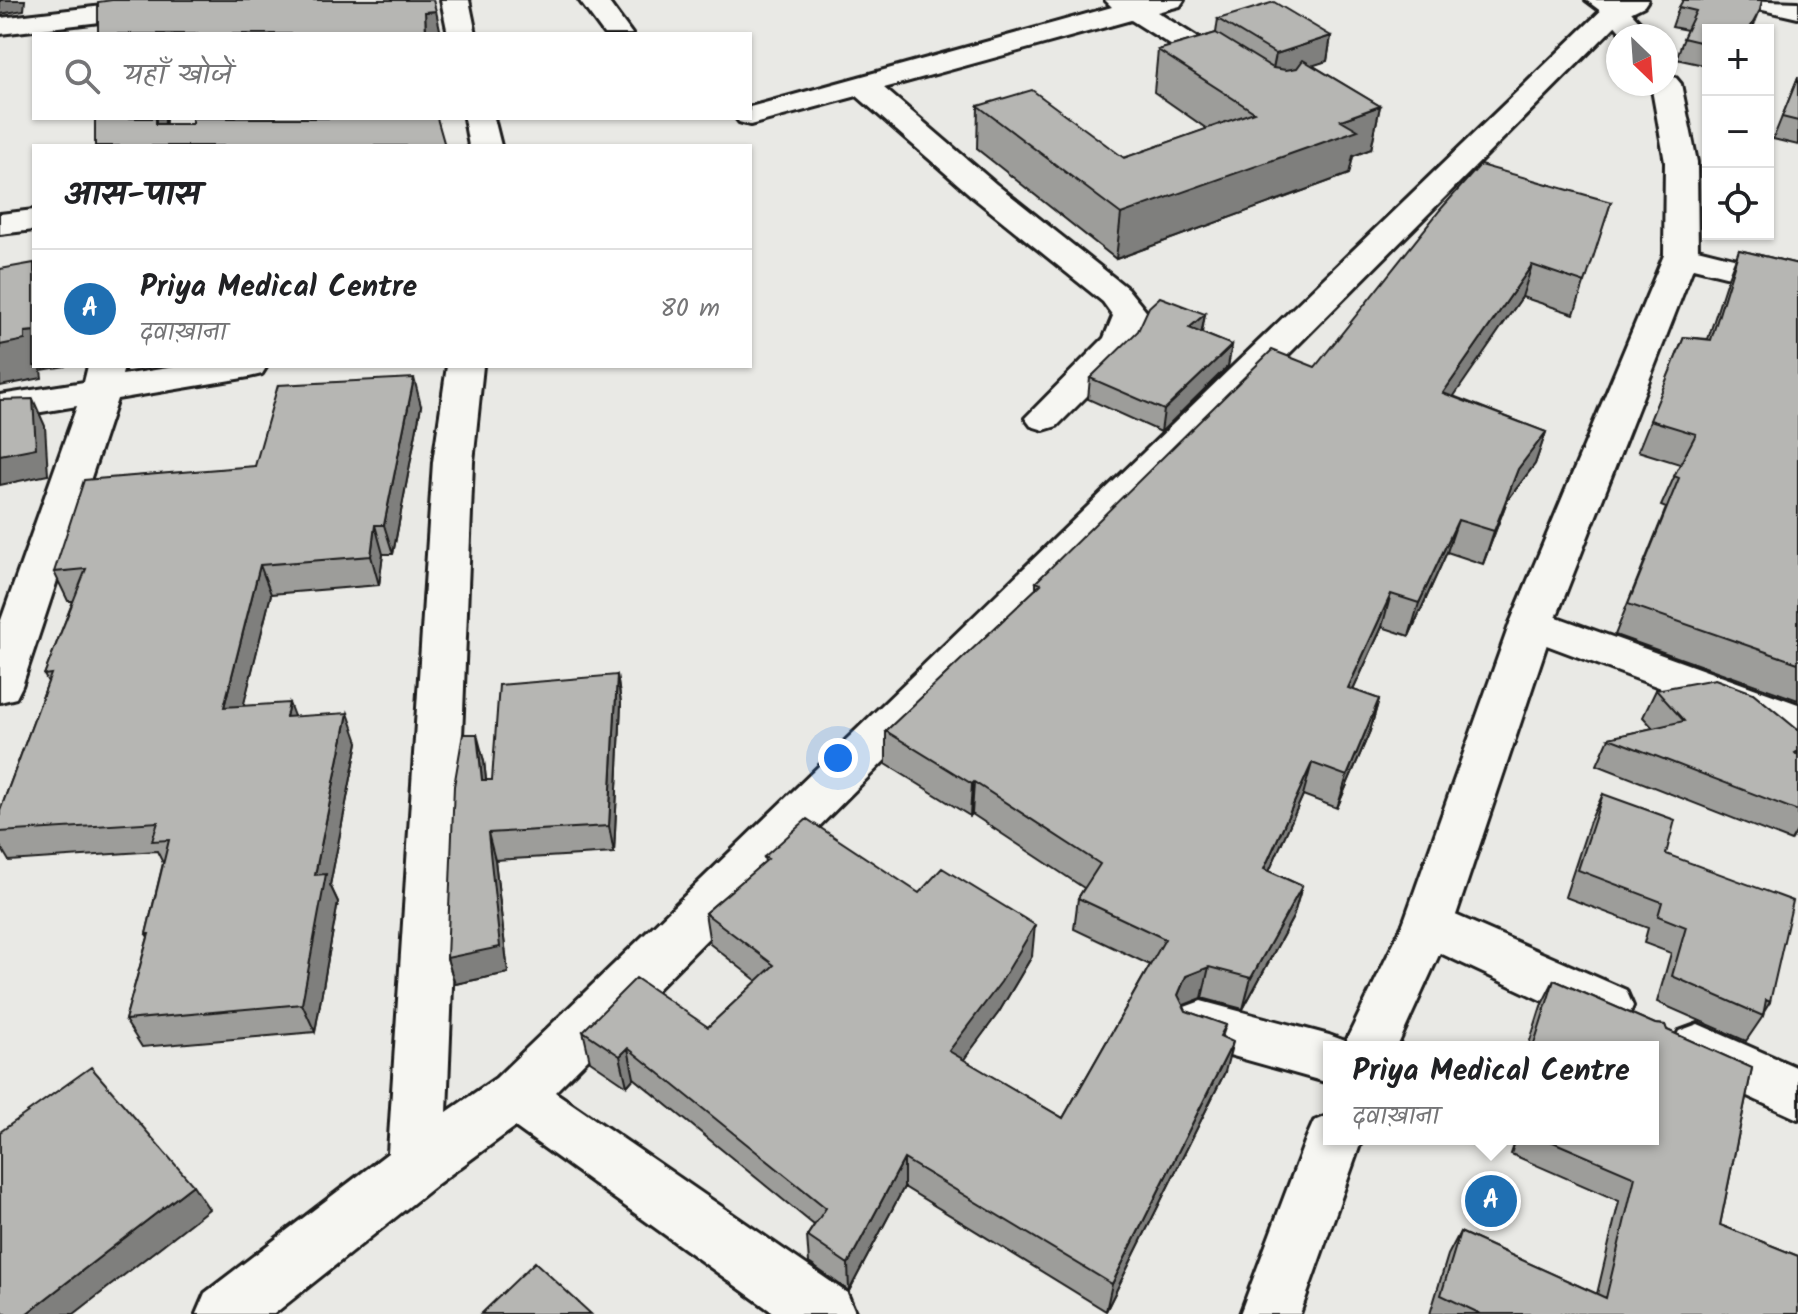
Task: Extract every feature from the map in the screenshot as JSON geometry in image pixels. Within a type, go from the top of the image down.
[{"type":"street","points":[[455,0],[462,32]]},
{"type":"street","points":[[593,0],[617,32]]},
{"type":"street","points":[[752,115],[864,86],[1127,5],[1170,0]]},
{"type":"street","points":[[1755,0],[1798,10]]},
{"type":"street","points":[[0,26],[184,5]]},
{"type":"street","points":[[1127,5],[1265,93]]},
{"type":"street","points":[[226,1314],[416,1166],[515,1095],[1622,11]]},
{"type":"street","points":[[864,86],[985,191],[1115,295],[1131,315],[1120,342],[1044,418]]},
{"type":"street","points":[[1373,1041],[1428,924],[1532,623],[1681,255],[1681,162],[1668,96]]},
{"type":"street","points":[[182,120],[182,144]]},
{"type":"street","points":[[479,120],[485,144]]},
{"type":"street","points":[[0,224],[32,220]]},
{"type":"street","points":[[1681,255],[1798,284]]},
{"type":"street","points":[[0,407],[103,378],[225,368]]},
{"type":"street","points":[[416,1166],[453,462],[465,368]]},
{"type":"street","points":[[0,686],[103,378]]},
{"type":"street","points":[[1532,623],[1798,722]]},
{"type":"street","points":[[1428,924],[1798,1094]]},
{"type":"street","points":[[1201,1024],[1323,1057]]},
{"type":"street","points":[[515,1095],[826,1314]]},
{"type":"street","points":[[1270,1314],[1332,1145]]},
{"type":"building","points":[[433,0],[436,11],[425,12],[426,32],[98,32],[98,2]]},
{"type":"building","points":[[1683,0],[1762,0],[1752,24],[1702,24],[1702,43],[1683,38],[1696,11],[1679,7]]},
{"type":"building","points":[[1274,2],[1331,36],[1276,54],[1218,19]]},
{"type":"building","points":[[1216,33],[1273,68],[1297,68],[1303,60],[1380,106],[1341,120],[1358,130],[1121,214],[978,106],[1032,90],[1124,158],[1254,112],[1158,50]]},
{"type":"building","points":[[1798,77],[1798,121],[1782,117]]},
{"type":"building","points":[[95,120],[156,120],[156,124],[192,124],[192,120],[438,120],[444,144],[95,144]]},
{"type":"building","points":[[1480,165],[1611,202],[1585,283],[1532,265],[1443,393],[1546,432],[1518,469],[1494,531],[1458,520],[1419,603],[1391,594],[1348,688],[1379,699],[1347,776],[1312,763],[1264,869],[1302,886],[1251,978],[1209,967],[1186,976],[1178,995],[1186,1011],[1226,1025],[1220,1036],[1233,1042],[1112,1284],[904,1159],[848,1264],[807,1236],[826,1208],[628,1048],[620,1056],[583,1031],[636,978],[708,1027],[774,965],[705,913],[768,859],[764,857],[807,819],[919,893],[942,868],[1035,925],[1001,982],[949,1051],[1063,1118],[1165,939],[1078,898],[1100,864],[974,782],[972,784],[886,731],[1041,584],[1036,582],[1272,350],[1315,367],[1440,210]]},
{"type":"building","points":[[1739,250],[1798,264],[1798,663],[1628,604],[1679,478],[1674,476],[1696,434],[1650,420],[1684,337],[1711,340]]},
{"type":"building","points":[[32,263],[32,331],[25,332],[25,340],[0,345],[0,269]]},
{"type":"building","points":[[1160,297],[1205,314],[1189,328],[1232,345],[1164,410],[1090,378],[1138,331],[1149,307]]},
{"type":"building","points":[[414,378],[384,525],[375,525],[371,556],[260,565],[224,707],[289,703],[286,717],[348,713],[315,875],[326,874],[302,1004],[125,1020],[149,934],[146,934],[169,840],[152,841],[158,822],[0,832],[0,811],[51,674],[44,675],[86,569],[54,572],[84,480],[255,466],[278,385]]},
{"type":"building","points":[[33,399],[36,448],[0,455],[0,400]]},
{"type":"building","points":[[617,675],[609,826],[488,833],[500,947],[447,958],[454,786],[463,734],[477,734],[482,780],[492,780],[499,685]]},
{"type":"building","points":[[1715,679],[1753,693],[1798,730],[1798,751],[1795,753],[1798,756],[1798,811],[1609,738],[1684,721],[1656,690]]},
{"type":"building","points":[[1603,794],[1675,820],[1666,854],[1793,901],[1770,1002],[1766,1000],[1763,1016],[1672,976],[1686,927],[1658,916],[1662,902],[1578,870]]},
{"type":"building","points":[[1554,980],[1655,1024],[1665,1025],[1667,1030],[1752,1068],[1720,1225],[1798,1256],[1798,1314],[1481,1314],[1441,1295],[1460,1232],[1606,1298],[1635,1177],[1560,1145],[1659,1145],[1659,1041],[1535,1041]]},
{"type":"building","points":[[91,1067],[193,1185],[26,1314],[4,1314],[0,1308],[0,1132]]},
{"type":"building","points":[[535,1262],[591,1314],[481,1314]]},
{"type":"place","name":"Priya Medical Centre","points":[[1491,1201]]}]
